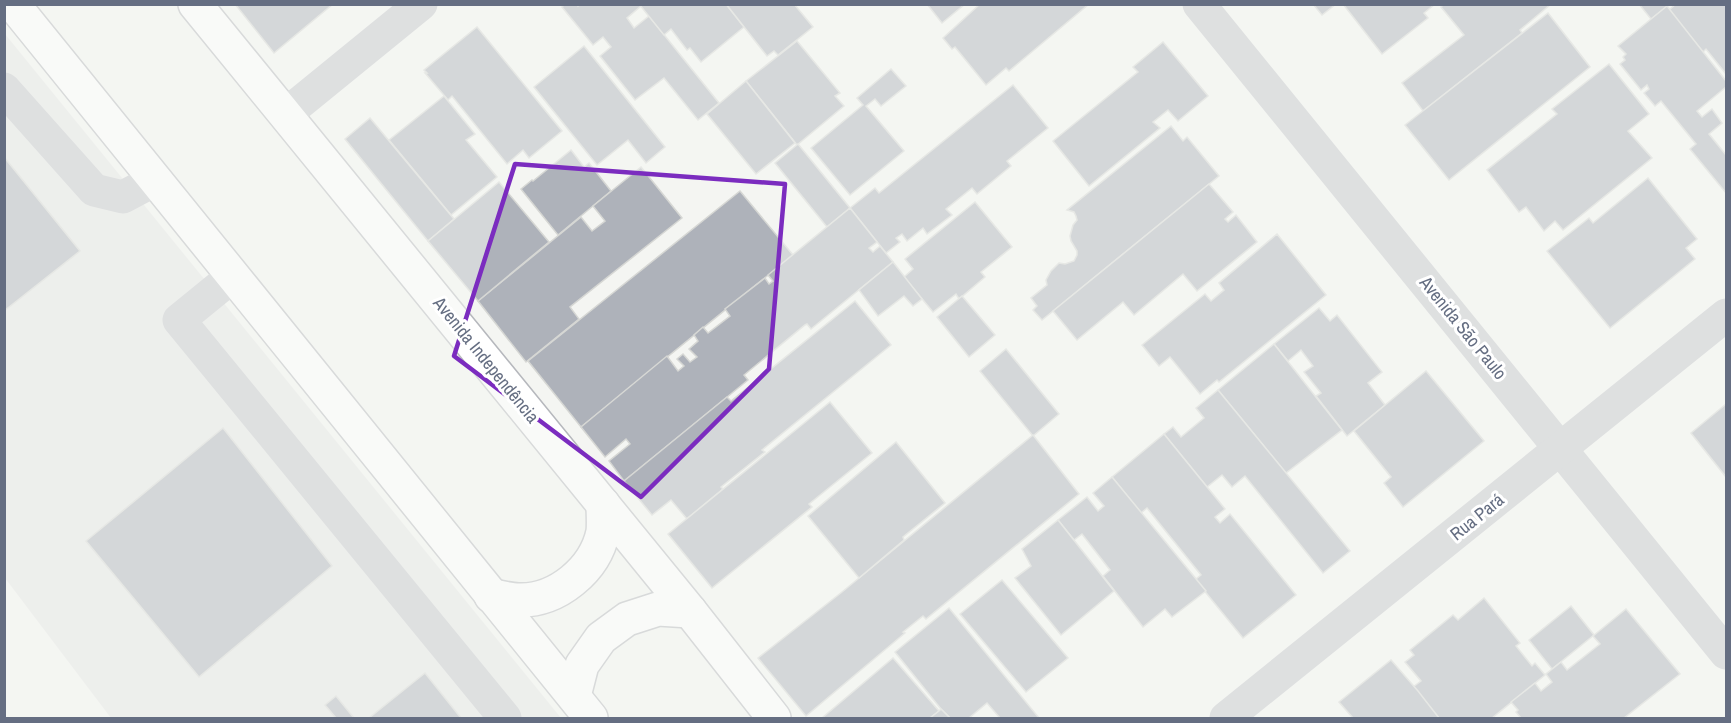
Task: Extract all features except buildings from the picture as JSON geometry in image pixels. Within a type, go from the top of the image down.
[{"type":"main road","points":[[13,4],[582,707]]},
{"type":"main road","name":"Avenida Independência","points":[[195,4],[690,611],[774,718]]},
{"type":"main road","points":[[491,596],[519,600],[548,596],[573,581],[592,559],[603,532],[603,504]]},
{"type":"main road","points":[[582,707],[582,665],[601,638],[627,619],[658,609],[690,611]]},
{"type":"street","points":[[286,114],[421,4]]},
{"type":"street","name":"Avenida São Paulo","points":[[1199,4],[1726,652]]},
{"type":"street","points":[[4,89],[94,190],[123,197],[155,180]]},
{"type":"street","points":[[233,276],[179,320],[505,718]]},
{"type":"street","name":"Rua Pará","points":[[1226,718],[1726,315]]},
{"type":"highlighted area","points":[[515,164],[785,184],[769,369],[641,497],[454,356]]},
{"type":"shaded area","points":[[5,34],[561,718],[111,718],[5,578]]}]
